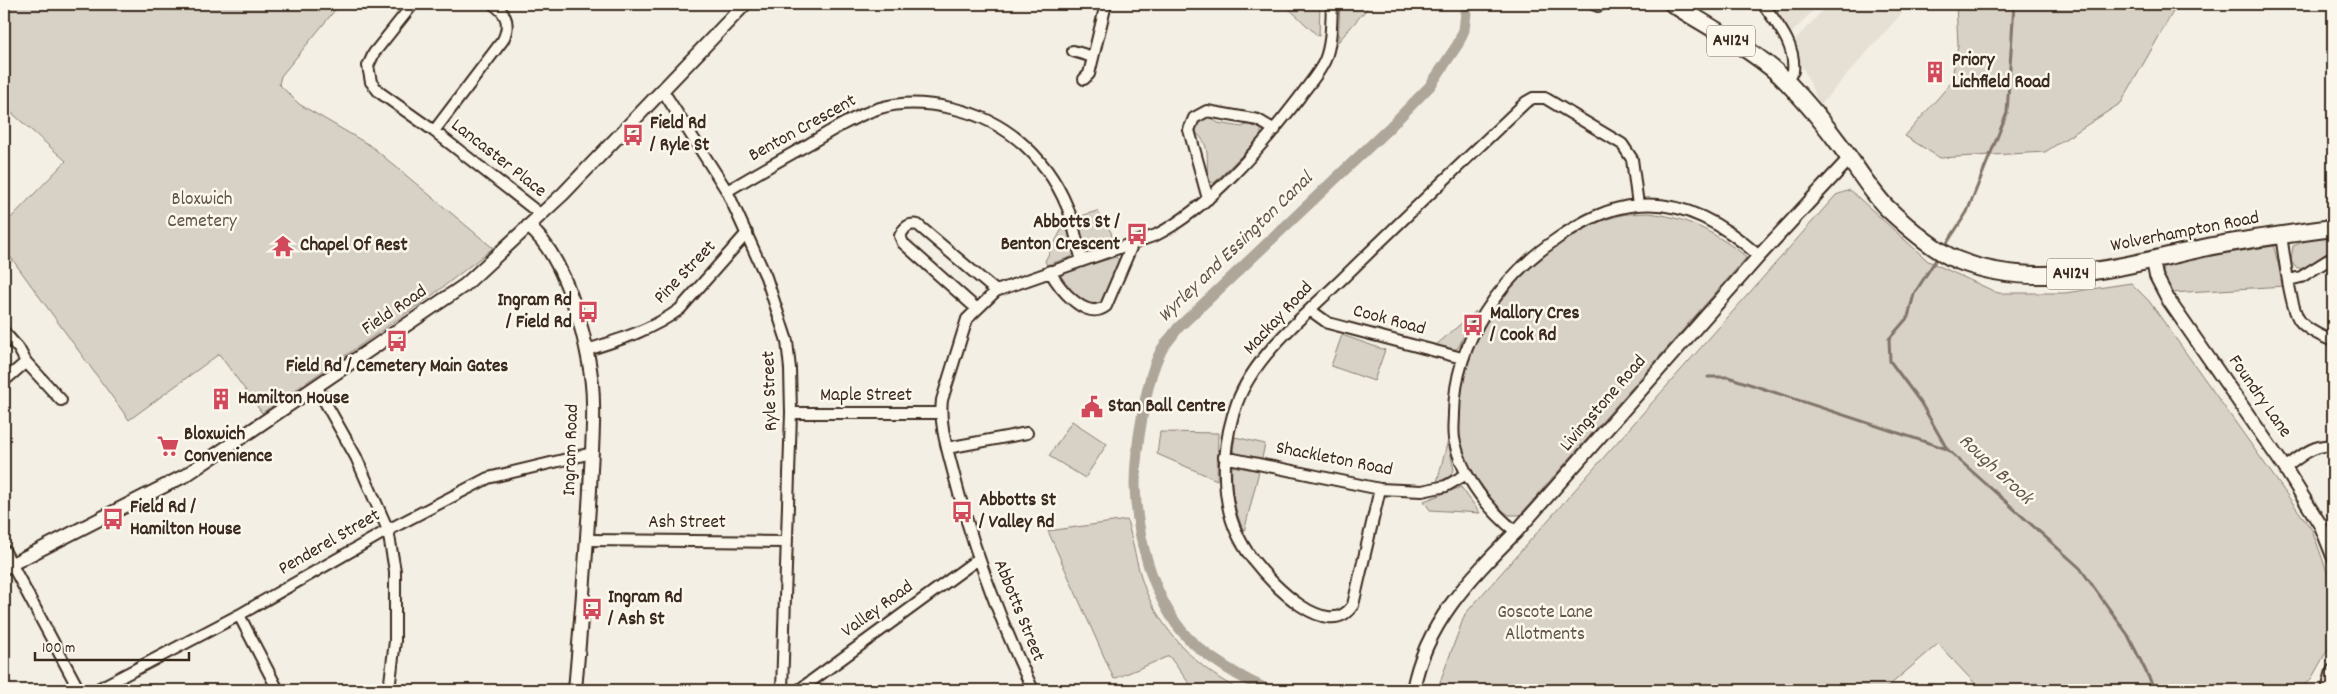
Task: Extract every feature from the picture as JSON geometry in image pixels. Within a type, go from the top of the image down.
[{"type":"main road","name":"A4124","points":[[1673,4],[1758,59],[1786,81],[1832,133],[1850,158]]},
{"type":"main road","name":"Wolverhampton Road","points":[[1850,158],[1885,205],[1916,233],[1956,259],[2004,274],[2044,275],[2081,273],[2206,248],[2333,228]]},
{"type":"street","name":"Lancaster Place","points":[[413,4],[374,53],[368,66],[371,82],[379,92],[434,131],[540,214]]},
{"type":"street","name":"Field Road","points":[[8,566],[186,475],[465,286],[663,91],[744,4]]},
{"type":"street","points":[[1084,79],[1088,74],[1093,57],[1106,4]]},
{"type":"street","name":"Abbotts Street","points":[[1033,690],[1018,660],[978,559],[947,448],[940,413],[942,400],[967,319],[996,291],[1050,271],[1132,245],[1170,228],[1208,199],[1275,130],[1324,62],[1330,43],[1332,4]]},
{"type":"street","points":[[1593,4],[1598,6],[1602,4]]},
{"type":"street","points":[[1763,4],[1781,30],[1791,52],[1793,71],[1786,81]]},
{"type":"street","name":"Lancaster Place","points":[[434,131],[503,40],[508,29],[506,15],[496,5]]},
{"type":"street","points":[[1073,51],[1093,57]]},
{"type":"street","name":"Ryle Street","points":[[663,91],[727,191],[766,277],[786,341],[790,369],[791,413],[782,690]]},
{"type":"street","name":"Mackay Road","points":[[1380,490],[1353,606],[1342,617],[1332,619],[1306,610],[1278,587],[1253,560],[1239,537],[1231,516],[1226,494],[1224,457],[1237,402],[1253,372],[1310,310],[1532,98],[1545,98],[1622,144],[1632,160],[1638,205]]},
{"type":"street","name":"Benton Crescent","points":[[727,191],[846,122],[881,108],[905,104],[929,104],[948,107],[971,112],[997,123],[1014,135],[1034,154],[1052,177],[1063,197],[1071,218],[1082,261]]},
{"type":"street","points":[[1208,199],[1189,130],[1194,118],[1207,111],[1258,120],[1275,130]]},
{"type":"street","name":"Livingstone Road","points":[[1413,690],[1424,652],[1436,624],[1453,599],[1480,567],[1516,532],[1759,256],[1850,158]]},
{"type":"street","points":[[1516,532],[1484,501],[1465,475],[1454,442],[1454,393],[1462,358],[1484,311],[1510,278],[1537,252],[1581,222],[1614,208],[1638,205],[1671,207],[1693,212],[1722,227],[1759,256]]},
{"type":"street","points":[[977,309],[903,244],[900,236],[906,227],[910,224],[918,225],[996,291]]},
{"type":"street","name":"Ingram Road","points":[[528,226],[535,232],[553,257],[570,293],[587,350],[593,402],[587,540],[576,690]]},
{"type":"street","name":"Pine Street","points":[[587,350],[632,335],[666,319],[680,309],[747,233]]},
{"type":"street","points":[[2281,235],[2294,305],[2300,321],[2333,341]]},
{"type":"street","points":[[1050,271],[1057,284],[1083,307],[1095,312],[1106,306],[1132,245]]},
{"type":"street","points":[[2289,280],[2301,277],[2333,257]]},
{"type":"street","name":"Foundry Lane","points":[[2153,260],[2156,276],[2169,301],[2285,468],[2321,526],[2333,556]]},
{"type":"street","name":"Cook Road","points":[[1310,310],[1328,323],[1462,358]]},
{"type":"street","points":[[4,332],[19,349],[26,362],[61,400]]},
{"type":"street","points":[[4,381],[26,362]]},
{"type":"street","points":[[316,386],[356,457],[388,530],[395,571],[395,641],[389,690]]},
{"type":"street","name":"Maple Street","points":[[791,413],[940,413]]},
{"type":"street","points":[[947,448],[1026,433]]},
{"type":"street","points":[[2285,468],[2311,449],[2322,445],[2333,446]]},
{"type":"street","name":"Penderel Street","points":[[96,690],[240,615],[388,530],[488,478],[592,453]]},
{"type":"street","name":"Shackleton Road","points":[[1224,457],[1380,490],[1422,490],[1446,486],[1465,475]]},
{"type":"street","name":"Ash Street","points":[[587,540],[787,542]]},
{"type":"street","points":[[4,550],[8,566],[78,690]]},
{"type":"street","name":"Valley Road","points":[[799,690],[978,559]]},
{"type":"street","points":[[240,615],[278,690]]},
{"type":"street","points":[[2326,690],[2333,671]]},
{"type":"shaded area","points":[[1770,4],[1819,4],[1790,35]]},
{"type":"shaded area","points":[[1828,4],[1892,4],[1902,13],[1820,105],[1792,44]]},
{"type":"green space","name":"Bloxwich Cemetery","points":[[4,4],[340,4],[281,76],[279,84],[299,104],[371,146],[493,248],[430,297],[262,413],[219,354],[129,420],[4,248],[4,225],[66,161],[4,106]]},
{"type":"green space","points":[[1284,4],[1320,4],[1319,36],[1318,36]]},
{"type":"green space","points":[[1340,4],[1371,4],[1338,42]]},
{"type":"green space","points":[[1956,4],[2164,4],[2174,10],[2121,103],[2045,152],[1940,158],[1905,136],[1951,83],[1958,45]]},
{"type":"green space","points":[[1209,116],[1218,123],[1242,127],[1248,124],[1261,129],[1261,136],[1214,183],[1208,181],[1205,144],[1196,133],[1197,124],[1203,118]]},
{"type":"green space","name":"Goscote Lane Allotments","points":[[1850,190],[1928,261],[1998,293],[2065,293],[2131,283],[2149,301],[2312,530],[2333,588],[2333,629],[2329,647],[2310,681],[2295,690],[1981,690],[1938,644],[1884,690],[1437,690],[1465,614],[1836,195]]},
{"type":"green space","points":[[1097,211],[1111,232],[1114,245],[1089,251],[1084,248],[1075,218]]},
{"type":"green space","points":[[1648,213],[1674,218],[1698,226],[1731,245],[1746,258],[1520,515],[1509,515],[1488,495],[1474,475],[1466,462],[1459,440],[1459,408],[1463,383],[1470,358],[1480,335],[1506,292],[1523,273],[1549,250],[1567,237],[1597,222],[1621,215]]},
{"type":"green space","points":[[1065,223],[1075,253],[1071,257],[1047,265],[1045,261]]},
{"type":"green space","points":[[2333,237],[2333,252],[2327,253],[2303,269],[2295,267],[2291,261],[2293,246],[2310,239]]},
{"type":"green space","points":[[2273,244],[2284,286],[2171,293],[2163,275],[2164,266],[2207,251]]},
{"type":"green space","points":[[1116,257],[1120,261],[1103,304],[1095,309],[1079,299],[1059,280],[1062,273]]},
{"type":"green space","points":[[1476,311],[1458,348],[1453,350],[1436,345]]},
{"type":"green space","points":[[1342,335],[1385,350],[1374,381],[1331,366]]},
{"type":"green space","points":[[1072,421],[1107,444],[1085,478],[1049,456]]},
{"type":"green space","points":[[1160,432],[1218,433],[1217,480],[1157,454]]},
{"type":"green space","points":[[1235,437],[1265,444],[1262,458],[1237,454],[1233,450]]},
{"type":"green space","points":[[1448,440],[1454,470],[1449,477],[1437,482]]},
{"type":"green space","points":[[1232,466],[1259,471],[1244,532],[1234,500]]},
{"type":"green space","points":[[1461,487],[1480,513],[1430,510],[1424,501]]},
{"type":"green space","points":[[1127,520],[1145,590],[1165,626],[1199,663],[1240,690],[1194,690],[1169,656],[1114,679],[1048,531]]},
{"type":"waterway","name":"Wyrley and Essington Canal","points":[[1269,690],[1226,667],[1195,645],[1175,622],[1156,586],[1143,545],[1136,504],[1135,485],[1139,435],[1152,374],[1162,349],[1178,328],[1389,128],[1430,86],[1458,44],[1464,30],[1467,4]]},
{"type":"waterway","name":"Rough Brook","points":[[1947,243],[1967,212],[2007,113],[2014,4]]},
{"type":"waterway","name":"Rough Brook","points":[[1937,258],[1914,294],[1908,317],[1889,339],[1890,361],[1921,403],[1947,449],[2080,568],[2128,635],[2155,690]]},
{"type":"waterway","points":[[1708,377],[1728,377],[1947,449]]},
{"type":"place","name":"Priory Lichfield Road","points":[[1935,72]]},
{"type":"place","name":"Field Rd / Ryle St","points":[[633,135]]},
{"type":"place","name":"Abbotts St / Benton Crescent","points":[[1137,234]]},
{"type":"place","name":"Chapel Of Rest","points":[[283,246]]},
{"type":"place","name":"Ingram Rd / Field Rd","points":[[588,312]]},
{"type":"place","name":"Mallory Cres / Cook Rd","points":[[1473,325]]},
{"type":"place","name":"Field Rd / Cemetery Main Gates","points":[[397,341]]},
{"type":"place","name":"Hamilton House","points":[[221,399]]},
{"type":"place","name":"Stan Ball Centre","points":[[1092,407]]},
{"type":"place","name":"Bloxwich Convenience","points":[[168,446]]},
{"type":"place","name":"Abbotts St / Valley Rd","points":[[962,512]]},
{"type":"place","name":"Field Rd / Hamilton House","points":[[113,519]]},
{"type":"place","name":"Ingram Rd / Ash St","points":[[592,609]]}]
